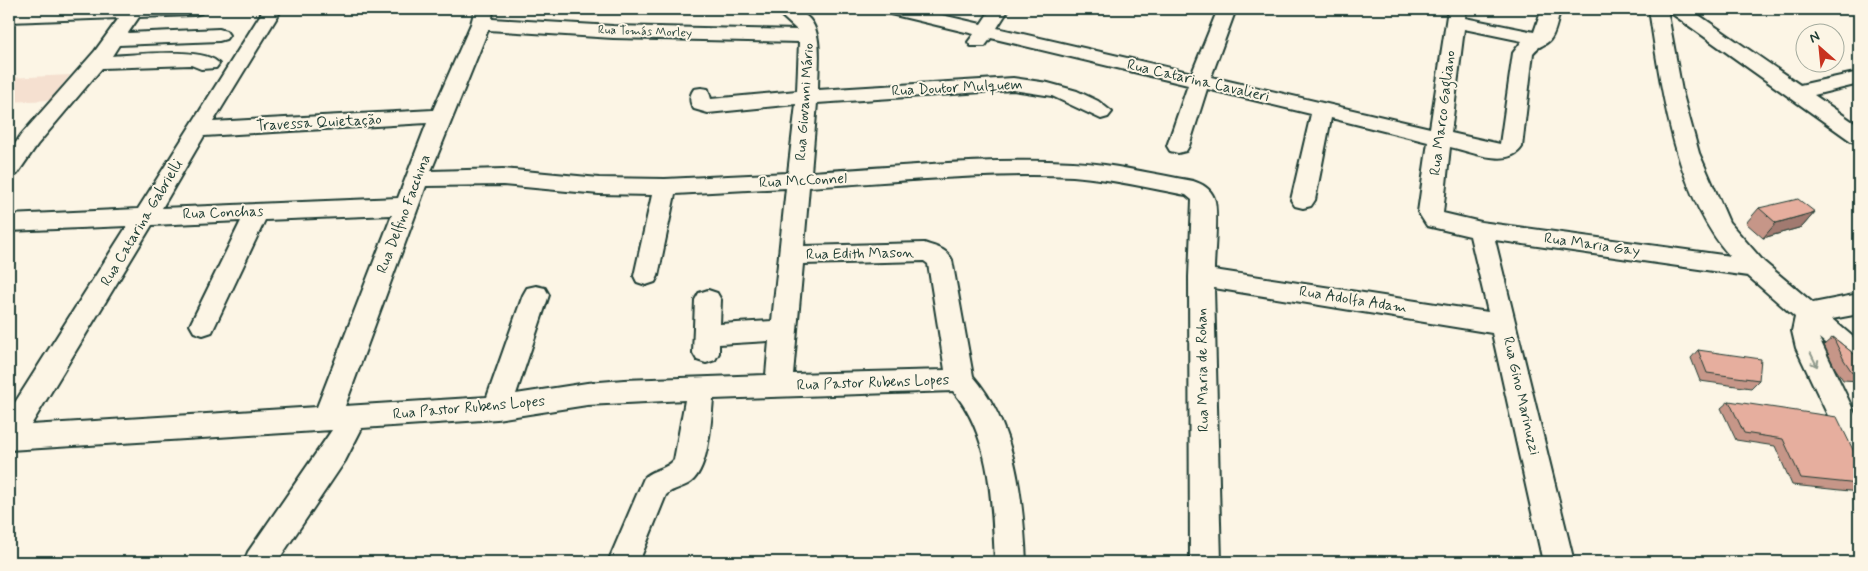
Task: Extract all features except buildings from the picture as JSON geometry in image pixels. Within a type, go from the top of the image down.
[{"type":"street","points":[[9,16],[194,9]]},
{"type":"street","name":"Rua Catarina Gabrielli","points":[[9,437],[94,304],[197,130],[273,9]]},
{"type":"street","name":"Rua Giovanni Mário","points":[[778,387],[793,256],[807,97],[809,36],[806,28],[797,17],[783,9]]},
{"type":"street","name":"Rua Catarina Cavalieri","points":[[894,9],[982,36],[1116,61],[1385,126],[1503,152],[1511,147],[1522,53],[1531,42],[1539,39]]},
{"type":"street","points":[[982,36],[1000,9]]},
{"type":"street","points":[[1178,146],[1199,82],[1227,9]]},
{"type":"street","points":[[1456,16],[1539,39],[1544,33],[1551,9]]},
{"type":"street","points":[[1658,9],[1672,91],[1688,153],[1718,224],[1726,236],[1755,268],[1859,358]]},
{"type":"street","points":[[1678,9],[1859,136]]},
{"type":"street","points":[[9,169],[29,140],[96,62],[135,10]]},
{"type":"street","name":"Rua Tomás Morley","points":[[482,16],[612,32],[809,36]]},
{"type":"street","name":"Rua Delfino Facchina","points":[[259,562],[335,452],[340,418],[408,206],[441,116],[482,16]]},
{"type":"street","name":"Rua Marco Gagliano","points":[[1432,216],[1430,212],[1456,16]]},
{"type":"street","points":[[114,39],[219,35]]},
{"type":"street","points":[[96,62],[196,59],[201,63],[209,64]]},
{"type":"street","points":[[1797,92],[1859,78]]},
{"type":"street","name":"Rua Doutor Mulquem","points":[[701,94],[701,104],[708,106],[807,97],[1012,84],[1033,86],[1068,94],[1084,100],[1101,112]]},
{"type":"street","points":[[1303,200],[1322,110]]},
{"type":"street","name":"Travessa Quietação","points":[[197,130],[441,116]]},
{"type":"street","name":"Rua McConnel","points":[[418,179],[504,177],[599,186],[665,187],[1004,170],[1073,169],[1110,173],[1187,187]]},
{"type":"street","points":[[646,276],[665,187]]},
{"type":"street","name":"Rua Maria de Rohan","points":[[1187,187],[1198,192],[1204,202],[1201,277],[1205,562]]},
{"type":"street","name":"Rua Conchas","points":[[9,223],[408,206]]},
{"type":"street","points":[[203,325],[257,212]]},
{"type":"street","name":"Rua Maria Gay","points":[[1432,216],[1440,222],[1481,230],[1755,268]]},
{"type":"street","name":"Rua Gino Marinuzzi","points":[[1481,230],[1559,562]]},
{"type":"street","name":"Rua Edith Mason","points":[[793,256],[924,252],[934,254],[940,260],[960,380],[973,395],[985,414],[993,436],[1007,510],[1011,562]]},
{"type":"street","name":"Rua Adolfa Adam","points":[[1201,277],[1504,325]]},
{"type":"street","points":[[497,408],[536,295]]},
{"type":"street","points":[[708,300],[707,344],[785,330]]},
{"type":"street","points":[[1809,314],[1859,304]]},
{"type":"street","points":[[1809,314],[1804,325],[1804,335],[1808,348],[1859,451]]},
{"type":"street","name":"Rua Pastor Rubens Lopes","points":[[9,437],[497,408],[587,394],[701,387],[778,387],[960,380]]},
{"type":"street","points":[[624,562],[657,482],[681,474],[688,462],[701,387]]},
{"type":"shaded area","points":[[70,75],[50,100],[9,102],[9,78]]}]
